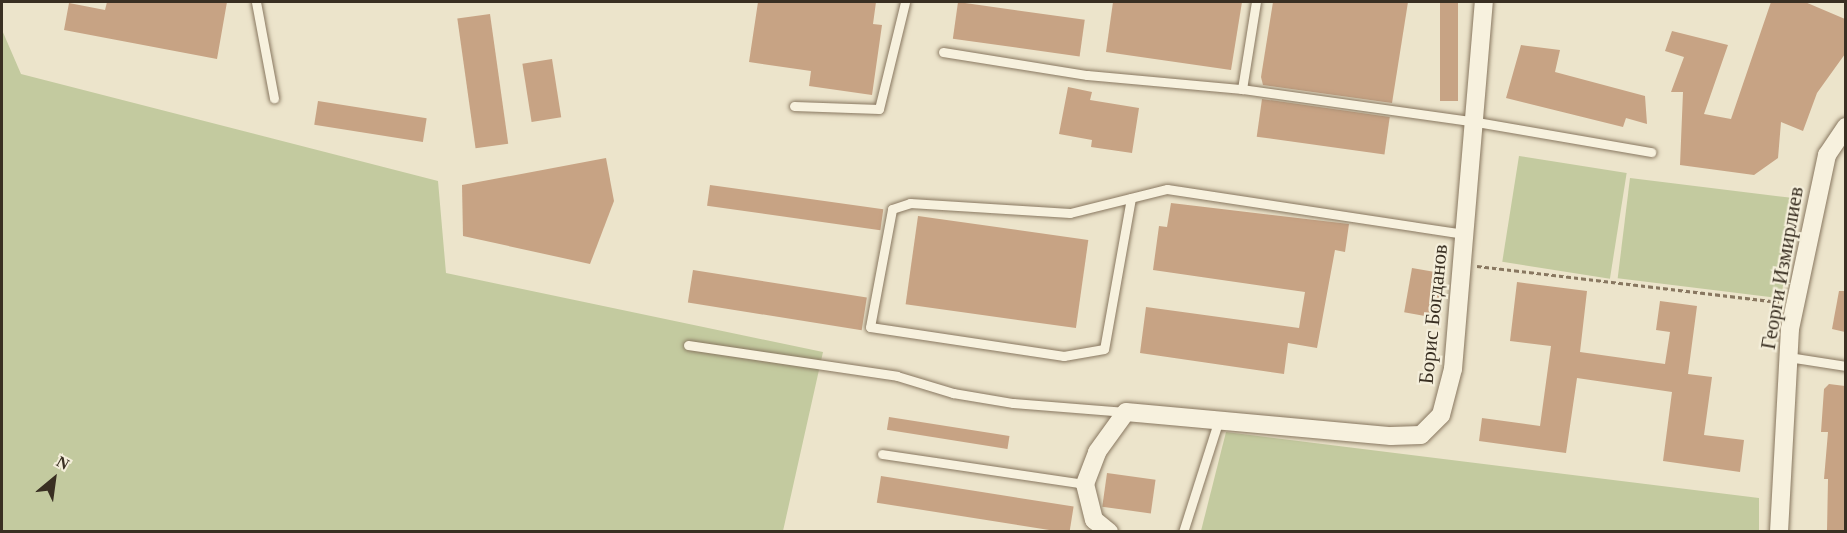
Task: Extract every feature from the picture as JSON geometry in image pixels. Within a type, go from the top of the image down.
[{"type":"street","name":"Борис Богданов","points":[[1126,412],[1219,417],[1391,436],[1421,435],[1441,415],[1450,390],[1471,120],[1484,2]]},
{"type":"street","name":"Георги Измирлиев","points":[[1779,531],[1788,357],[1795,304],[1827,155],[1845,127]]},
{"type":"street","points":[[1109,531],[1094,520],[1085,483],[1097,452],[1126,412]]},
{"type":"lane","points":[[256,2],[274,98]]},
{"type":"lane","points":[[794,106],[879,109],[905,2]]},
{"type":"lane","points":[[1242,89],[1256,2]]},
{"type":"lane","points":[[943,52],[1087,75],[1242,89],[1471,120],[1652,152]]},
{"type":"lane","points":[[1131,198],[1104,349],[1064,356],[870,327],[892,209],[910,203],[1070,213],[1167,189],[1463,234]]},
{"type":"lane","points":[[688,345],[897,376],[953,393],[1014,403],[1126,412]]},
{"type":"lane","points":[[1788,357],[1845,366]]},
{"type":"lane","points":[[1184,531],[1219,417]]},
{"type":"lane","points":[[882,454],[1085,483]]},
{"type":"path","points":[[1461,264],[1795,304]]},
{"type":"green space","points":[[2,30],[21,74],[438,181],[446,273],[823,352],[783,531],[2,531]]},
{"type":"green space","points":[[1519,156],[1627,173],[1610,279],[1502,262]]},
{"type":"green space","points":[[1630,178],[1794,198],[1781,298],[1618,278]]},
{"type":"green space","points":[[1226,432],[1759,498],[1759,531],[1201,531]]},
{"type":"building","points":[[107,2],[227,2],[217,59],[64,30],[69,3],[105,10]]},
{"type":"building","points":[[758,2],[876,2],[873,24],[882,25],[872,95],[809,86],[811,71],[749,62]]},
{"type":"building","points":[[958,2],[1085,20],[1080,56],[953,39]]},
{"type":"building","points":[[1113,2],[1242,2],[1231,70],[1106,52]]},
{"type":"building","points":[[1273,2],[1408,2],[1392,103],[1263,85],[1261,77]]},
{"type":"building","points":[[1440,2],[1458,2],[1458,101],[1440,101]]},
{"type":"building","points":[[1771,2],[1805,2],[1845,19],[1845,54],[1817,93],[1803,131],[1781,122],[1778,158],[1754,175],[1680,165],[1683,92],[1671,92],[1684,57],[1665,51],[1672,31],[1728,45],[1704,114],[1731,119]]},
{"type":"building","points":[[490,14],[508,144],[476,148],[457,19]]},
{"type":"building","points":[[1521,45],[1560,50],[1555,72],[1645,96],[1647,124],[1626,118],[1623,127],[1506,98]]},
{"type":"building","points":[[552,59],[561,117],[532,122],[522,64]]},
{"type":"building","points":[[1068,87],[1092,92],[1090,100],[1139,108],[1132,153],[1091,147],[1092,140],[1059,134]]},
{"type":"building","points":[[1262,99],[1390,117],[1384,155],[1257,137]]},
{"type":"building","points":[[318,101],[427,118],[423,142],[314,125]]},
{"type":"building","points":[[606,158],[614,201],[590,264],[463,236],[462,185]]},
{"type":"building","points":[[710,185],[883,209],[880,230],[707,206]]},
{"type":"building","points":[[1171,203],[1349,224],[1345,252],[1335,250],[1317,348],[1288,343],[1284,374],[1140,353],[1146,307],[1299,328],[1305,292],[1153,270],[1159,226],[1167,227]]},
{"type":"building","points":[[918,216],[1088,240],[1076,328],[906,304]]},
{"type":"building","points":[[1412,268],[1446,274],[1439,318],[1404,312]]},
{"type":"building","points":[[693,270],[867,298],[862,330],[688,303]]},
{"type":"building","points":[[1517,282],[1587,291],[1580,352],[1665,364],[1670,332],[1656,330],[1660,301],[1697,306],[1688,374],[1712,377],[1704,435],[1744,440],[1740,472],[1663,461],[1672,392],[1577,378],[1566,453],[1479,441],[1482,418],[1540,426],[1551,346],[1510,341]]},
{"type":"building","points":[[1839,291],[1845,291],[1845,332],[1832,329]]},
{"type":"building","points":[[1829,384],[1845,386],[1845,531],[1827,531],[1828,479],[1824,479],[1828,432],[1821,432],[1824,389]]},
{"type":"building","points":[[889,417],[1009,436],[1007,449],[887,430]]},
{"type":"building","points":[[1107,473],[1156,480],[1151,513],[1102,507]]},
{"type":"building","points":[[881,476],[1074,507],[1070,532],[1062,532],[877,503]]}]
